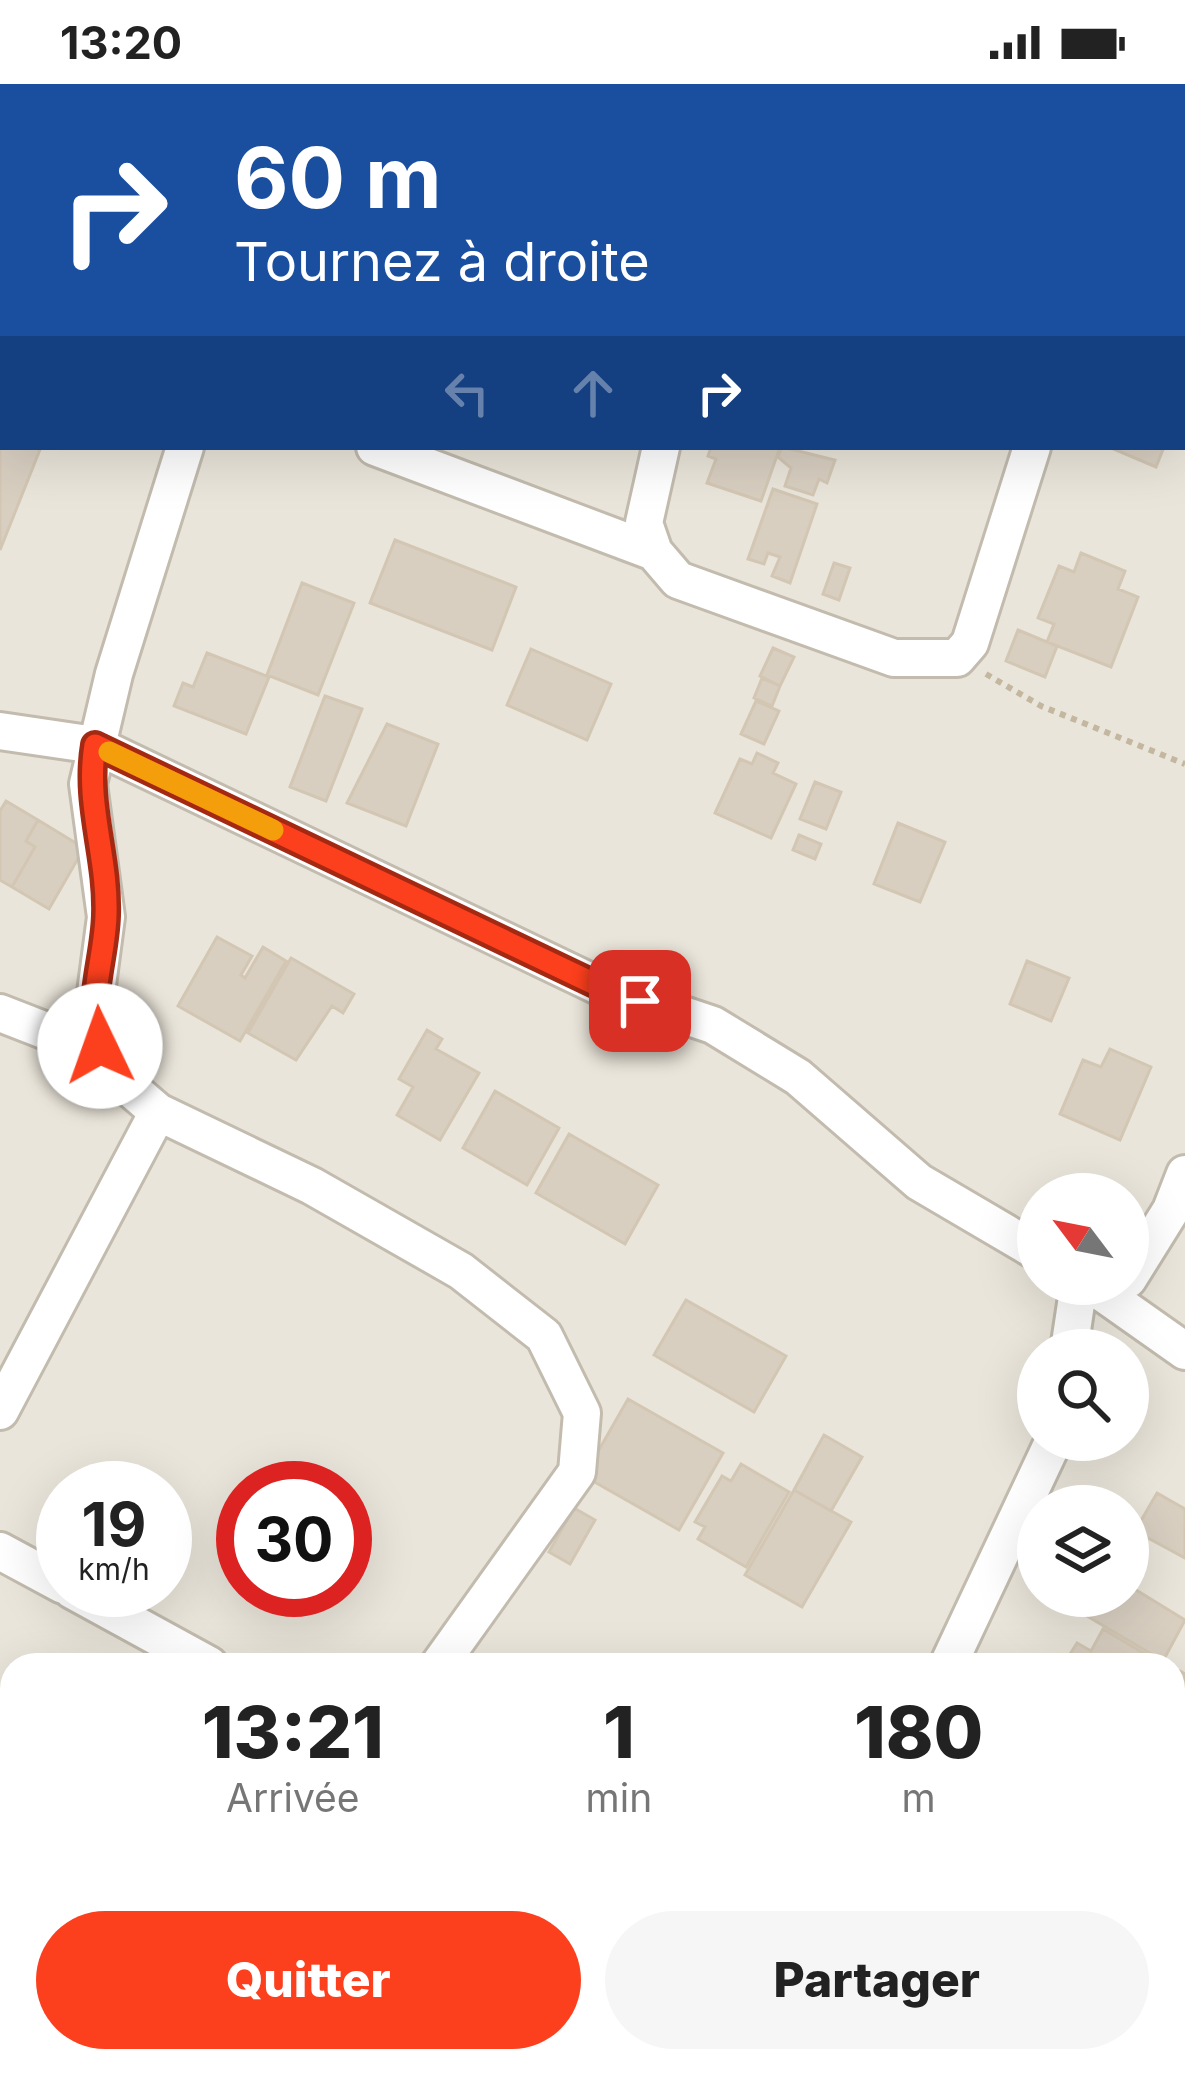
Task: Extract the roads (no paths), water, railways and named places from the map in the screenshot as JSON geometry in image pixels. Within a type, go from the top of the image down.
[{"type":"street","points":[[184,450],[95,745],[88,784],[106,917],[92,1023],[108,1070],[158,1112],[312,1186],[461,1270],[544,1336],[582,1413],[577,1472],[448,1653]]},
{"type":"street","points":[[383,450],[654,552]]},
{"type":"street","points":[[661,450],[644,523],[654,552],[678,580],[858,649],[894,658],[957,658],[970,643],[1031,450]]},
{"type":"street","points":[[0,731],[95,745],[603,988],[713,1025],[798,1077],[919,1182],[1017,1240]]},
{"type":"street","points":[[0,1013],[54,1034],[92,1023]]},
{"type":"street","points":[[0,1411],[158,1112]]},
{"type":"street","points":[[1149,1240],[1171,1210],[1185,1174]]},
{"type":"street","points":[[1134,1305],[1185,1351]]},
{"type":"street","points":[[954,1653],[1044,1461]]},
{"type":"street","points":[[0,1551],[36,1570]]},
{"type":"street","points":[[121,1617],[187,1653]]}]
